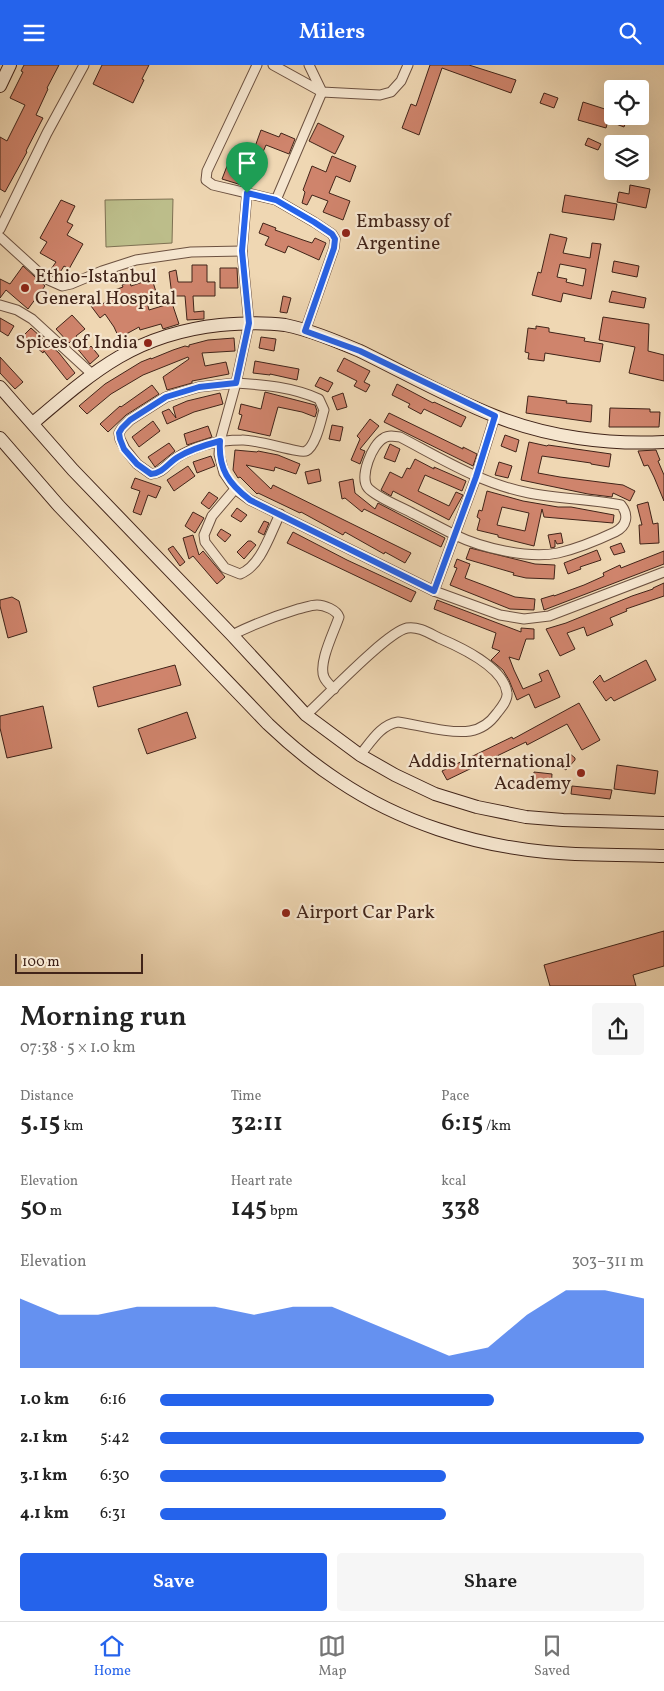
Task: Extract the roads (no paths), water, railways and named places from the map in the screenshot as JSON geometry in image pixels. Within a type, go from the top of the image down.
[{"type":"main road","points":[[0,85],[10,65]]},
{"type":"main road","points":[[33,423],[92,374],[128,351],[149,341],[207,326],[249,323],[285,325],[360,351],[495,416],[531,428],[579,437],[663,445]]},
{"type":"main road","points":[[0,387],[72,469],[232,635],[306,715],[360,755],[395,775],[435,794],[477,807],[526,817],[664,823]]},
{"type":"main road","points":[[0,438],[60,506],[268,724],[296,749],[340,782],[391,811],[431,827],[499,846],[547,852],[664,855]]},
{"type":"street","points":[[0,229],[47,133],[84,65]]},
{"type":"street","points":[[257,65],[208,171],[206,180],[213,185],[276,200],[332,234],[335,239],[334,248],[305,331]]},
{"type":"street","points":[[273,65],[322,92],[380,95],[391,91],[401,81],[408,65]]},
{"type":"street","points":[[308,65],[322,92]]},
{"type":"street","points":[[276,200],[322,92]]},
{"type":"street","points":[[247,193],[242,251],[249,323],[236,383],[220,441],[219,453],[224,473],[236,489],[250,500],[434,591],[500,615],[524,619],[549,616],[664,572]]},
{"type":"street","points":[[0,237],[46,279],[62,286],[136,260],[190,253],[242,251]]},
{"type":"street","points":[[0,305],[17,310],[32,319],[92,374]]},
{"type":"street","points":[[236,383],[270,385],[292,389],[319,399],[324,410],[317,434],[310,449],[305,452],[297,452],[245,439],[220,441],[190,450],[177,457],[159,473],[151,474],[137,464],[124,449],[119,433],[130,420],[166,397],[199,387],[236,383]]},
{"type":"street","points":[[434,591],[456,535],[495,416]]},
{"type":"street","points":[[391,436],[400,437],[476,477],[529,493],[621,505],[625,510],[626,522],[616,531],[557,553],[515,552],[480,544],[456,535],[381,497],[369,489],[364,481],[366,467],[379,442],[384,437],[391,436]]},
{"type":"street","points":[[236,489],[212,516],[204,535],[205,542],[225,568],[240,574],[256,563],[280,514]]},
{"type":"street","points":[[232,635],[254,624],[312,605],[332,610],[339,617],[323,660],[322,672],[324,680],[334,689]]},
{"type":"street","points":[[306,715],[362,661],[390,638],[406,628],[414,628],[466,650],[488,666],[504,684],[508,694],[507,699],[494,718],[480,729],[458,731],[398,722],[392,723],[381,729],[360,755]]},
{"type":"place","name":"Embassy of Argentine","points":[[346,233]]},
{"type":"place","name":"Ethio-Istanbul General Hospital","points":[[25,288]]},
{"type":"place","name":"Spices of India","points":[[148,343]]},
{"type":"place","name":"Addis International Academy","points":[[581,773]]},
{"type":"place","name":"Airport Car Park","points":[[286,913]]}]
